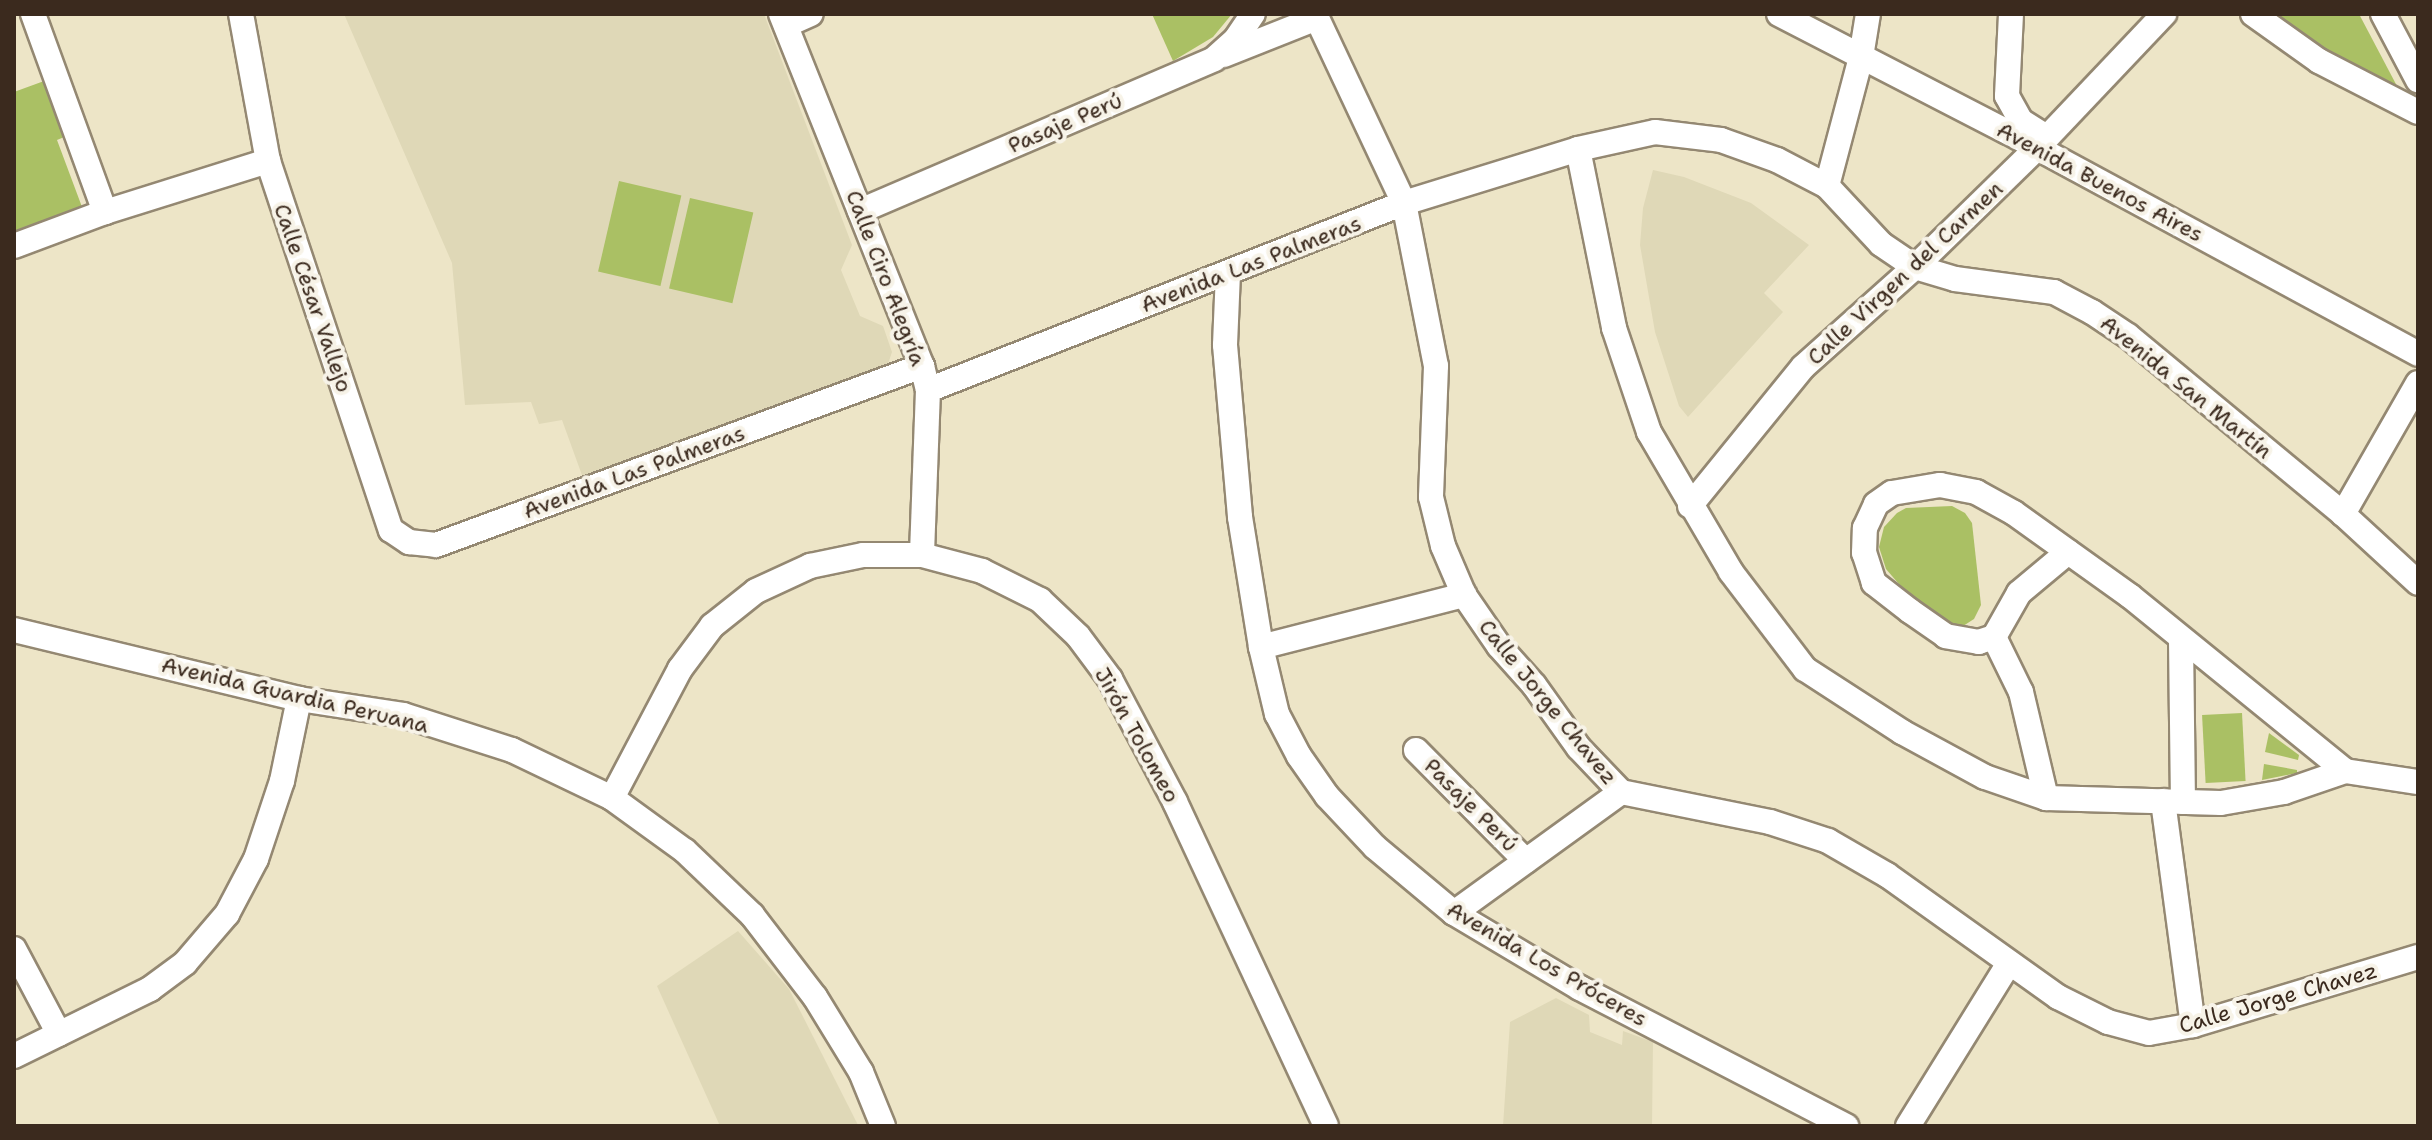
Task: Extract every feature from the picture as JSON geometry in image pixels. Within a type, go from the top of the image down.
[{"type":"street","points":[[33,14],[105,212]]},
{"type":"street","name":"Calle César Vallejo","points":[[241,14],[268,161],[391,530],[409,542],[436,545]]},
{"type":"street","points":[[783,19],[811,14]]},
{"type":"street","name":"Pasaje Perú","points":[[860,211],[1214,59],[1236,39],[1253,14]]},
{"type":"street","name":"Avenida Buenos Aires","points":[[1779,14],[1861,57],[2042,142],[2418,354]]},
{"type":"street","points":[[1827,186],[1861,57],[1868,14]]},
{"type":"street","points":[[2011,14],[2007,96],[2021,121],[2042,142]]},
{"type":"street","points":[[2253,14],[2319,61],[2418,112]]},
{"type":"street","points":[[2383,14],[2418,80]]},
{"type":"street","points":[[1214,59],[1316,16]]},
{"type":"street","name":"Calle Jorge Chavez","points":[[1316,16],[1404,203],[1436,366],[1431,497],[1443,546],[1464,595],[1579,748],[1621,792],[1770,822],[1828,841],[1887,875],[2058,997],[2108,1022],[2149,1033],[2193,1025],[2418,957]]},
{"type":"street","name":"Calle Virgen del Carmen","points":[[1690,506],[1803,367],[1915,267],[2042,142],[2151,18]]},
{"type":"street","name":"Calle Ciro Alegría","points":[[783,19],[925,378],[922,555]]},
{"type":"street","name":"Avenida San Martín","points":[[1578,149],[1655,132],[1721,140],[1777,160],[1827,186],[1881,244],[1915,267],[1955,279],[2054,292],[2128,336],[2343,514],[2418,583]]},
{"type":"street","points":[[1578,149],[1614,328],[1649,432],[1731,572],[1805,669],[1902,732],[1985,777],[2046,798],[2173,802],[2254,799],[2345,771],[2418,782]]},
{"type":"street","name":"Avenida Las Palmeras","points":[[436,545],[1228,273],[1404,203],[1578,149]]},
{"type":"street","points":[[14,246],[105,212],[268,161]]},
{"type":"street","name":"Avenida Los Próceres","points":[[1228,273],[1225,345],[1240,517],[1261,647],[1277,714],[1299,756],[1327,796],[1375,847],[1454,913],[1580,988],[1846,1126]]},
{"type":"street","points":[[2343,514],[2418,383]]},
{"type":"street","points":[[2068,552],[2019,593],[1994,637],[1979,642],[1946,636],[1874,583],[1864,553],[1865,528],[1876,504],[1892,493],[1940,485],[1976,492],[2014,513],[2130,596],[2345,771]]},
{"type":"street","name":"Jirón Tolomeo","points":[[612,798],[680,669],[712,626],[756,591],[810,566],[863,555],[922,555],[982,571],[1040,600],[1078,636],[1110,679],[1175,802],[1326,1126]]},
{"type":"street","points":[[1261,647],[1464,595]]},
{"type":"street","name":"Avenida Guardia Peruana","points":[[14,630],[299,699],[403,715],[512,750],[612,798],[685,851],[752,915],[823,1009],[861,1072],[883,1126]]},
{"type":"street","points":[[1994,637],[2021,692],[2046,798]]},
{"type":"street","points":[[2181,640],[2169,866],[2193,1025]]},
{"type":"street","points":[[14,1056],[155,986],[185,963],[227,914],[256,859],[282,781],[299,699]]},
{"type":"street","name":"Pasaje Perú","points":[[1416,750],[1526,861]]},
{"type":"street","points":[[1454,913],[1621,792]]},
{"type":"street","points":[[14,949],[59,1034]]},
{"type":"street","points":[[1908,1126],[2009,963]]},
{"type":"shaded area","points":[[344,14],[764,14],[852,245],[841,270],[860,316],[883,326],[892,352],[888,364],[583,478],[562,420],[539,424],[531,402],[465,405],[452,263]]},
{"type":"shaded area","points":[[1653,170],[1684,177],[1751,203],[1809,245],[1764,293],[1783,312],[1688,417],[1679,406],[1655,332],[1640,245],[1643,208]]},
{"type":"shaded area","points":[[738,931],[789,989],[858,1125],[720,1126],[657,986]]},
{"type":"shaded area","points":[[1556,998],[1589,1015],[1590,1032],[1622,1045],[1623,1031],[1653,1042],[1652,1126],[1503,1126],[1510,1022]]},
{"type":"green space","points":[[1152,14],[1232,14],[1213,37],[1173,61]]},
{"type":"green space","points":[[2269,14],[2359,14],[2398,88],[2396,90],[2312,46]]},
{"type":"green space","points":[[55,77],[74,133],[57,140],[82,207],[14,232],[14,92]]},
{"type":"green space","points":[[619,181],[681,195],[660,286],[598,272]]},
{"type":"green space","points":[[690,198],[753,213],[732,303],[669,289]]},
{"type":"green space","points":[[1952,506],[1965,513],[1972,523],[1981,605],[1974,619],[1960,628],[1928,618],[1886,569],[1879,547],[1884,527],[1897,513],[1906,508]]},
{"type":"green space","points":[[2242,713],[2246,781],[2206,783],[2202,715]]},
{"type":"green space","points":[[2269,733],[2299,755],[2298,760],[2265,752]]},
{"type":"green space","points":[[2264,764],[2297,770],[2297,773],[2262,780]]}]
